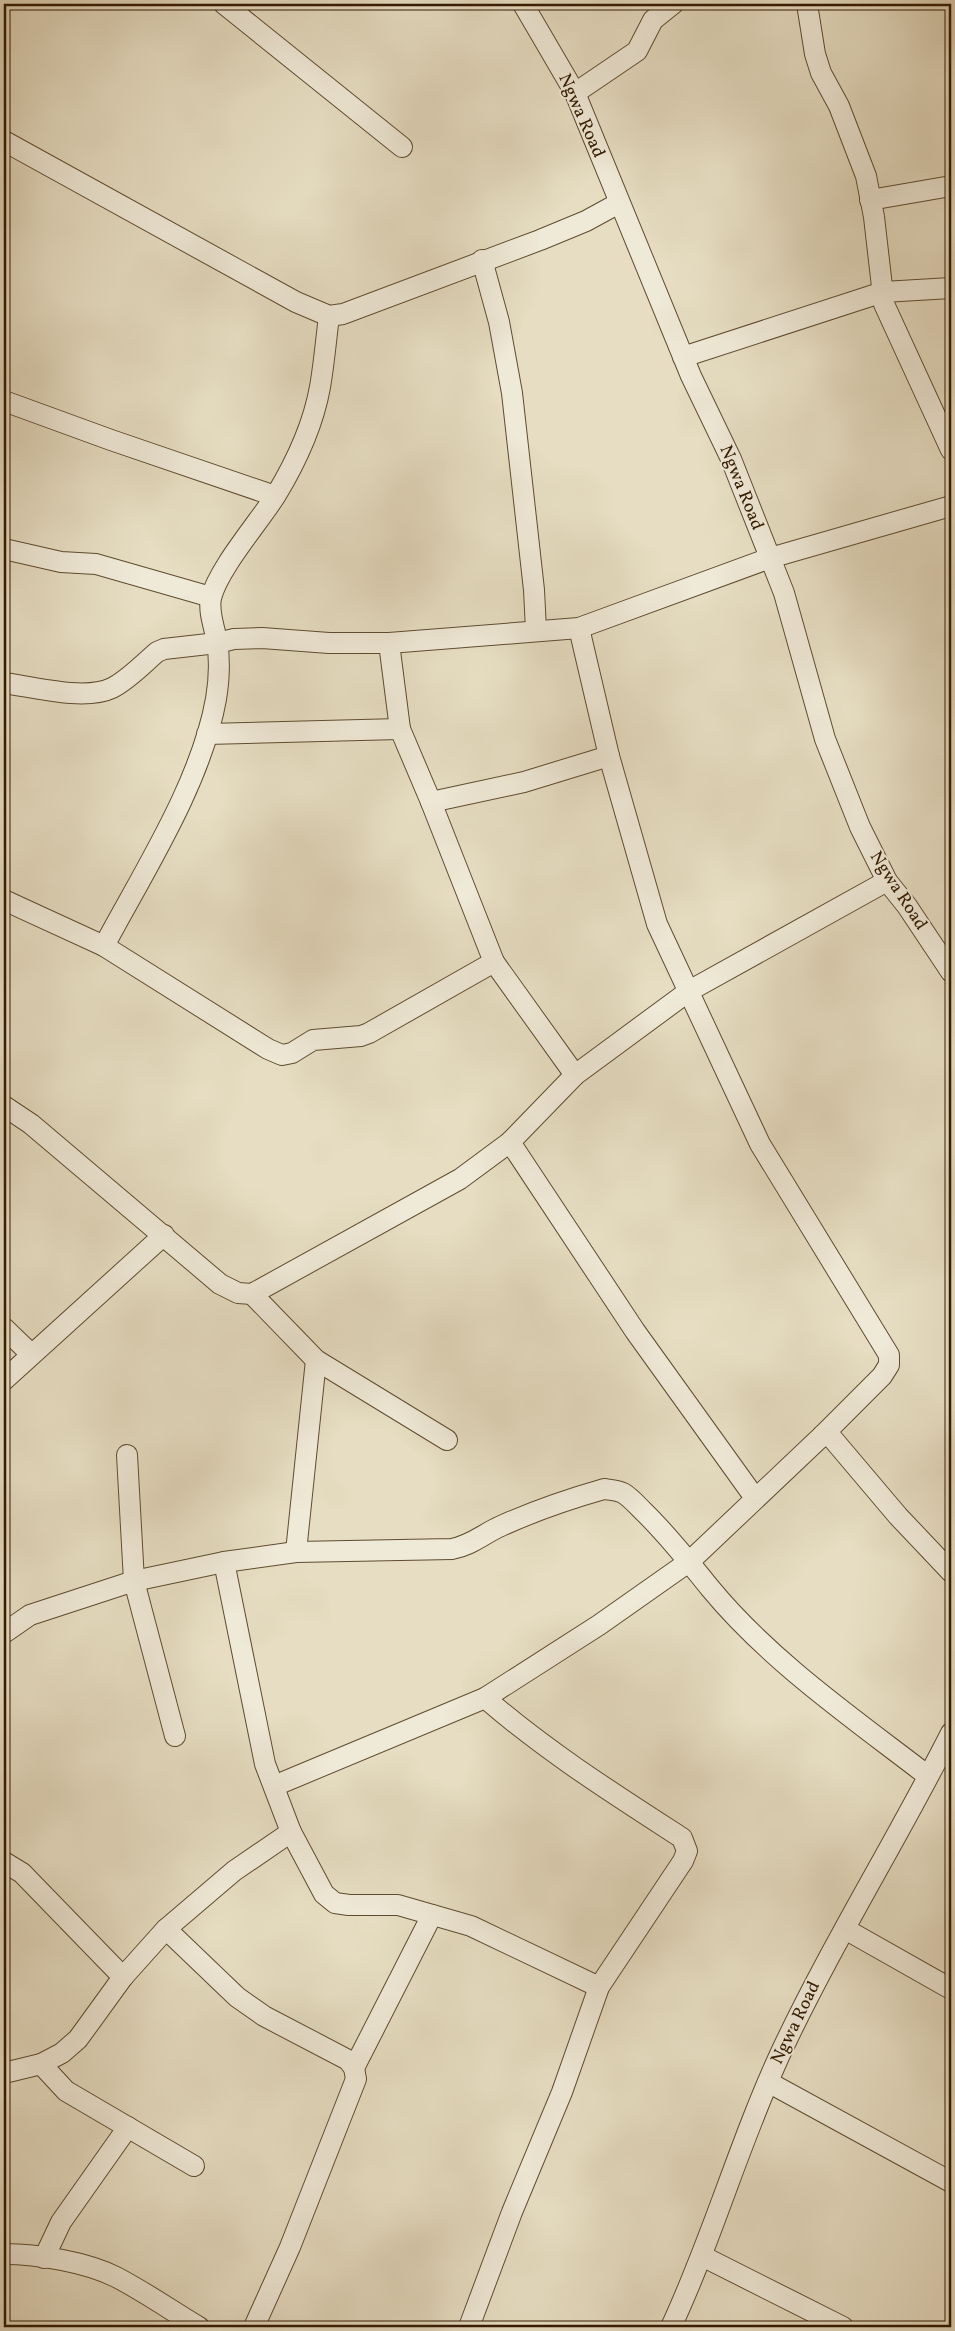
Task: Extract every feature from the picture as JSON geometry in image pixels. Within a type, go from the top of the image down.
[{"type":"street","points":[[224,4],[402,147]]},
{"type":"street","name":"Ngwa Road","points":[[523,4],[575,93],[683,357],[731,459],[784,593],[825,739],[860,827],[887,880],[950,968]]},
{"type":"street","points":[[575,93],[637,51],[653,20],[673,4]]},
{"type":"street","points":[[807,4],[815,54],[821,73],[839,106],[866,176],[884,304],[951,450]]},
{"type":"street","points":[[4,141],[296,302],[329,316],[343,314],[586,221],[619,204]]},
{"type":"street","points":[[870,200],[951,186]]},
{"type":"street","points":[[482,260],[499,322],[512,393],[533,580],[536,630]]},
{"type":"street","points":[[683,357],[883,292],[951,288]]},
{"type":"street","points":[[104,946],[172,818],[196,766],[212,717],[218,684],[217,643],[210,609],[211,597],[231,561],[275,496],[299,455],[320,389],[329,316]]},
{"type":"street","points":[[4,401],[275,496]]},
{"type":"street","points":[[4,683],[74,693],[100,693],[113,688],[157,652],[164,649],[217,643],[234,638],[329,643],[389,643],[578,628],[770,558],[951,506]]},
{"type":"street","points":[[4,549],[61,562],[96,564],[211,597]]},
{"type":"street","points":[[274,1786],[485,1698],[599,1625],[690,1561],[823,1435],[882,1376],[889,1365],[889,1354],[760,1144],[657,924],[609,756],[578,628]]},
{"type":"street","points":[[389,643],[400,729],[494,962],[575,1075]]},
{"type":"street","points":[[207,734],[400,729]]},
{"type":"street","points":[[431,802],[524,782],[609,756]]},
{"type":"street","points":[[4,1106],[31,1124],[220,1284],[238,1293],[252,1294],[460,1180],[510,1142],[575,1075],[688,991],[887,880]]},
{"type":"street","points":[[4,900],[104,946],[268,1049],[282,1055],[292,1053],[314,1040],[361,1036],[370,1033],[494,962]]},
{"type":"street","points":[[510,1142],[635,1332],[755,1498]]},
{"type":"street","points":[[4,1380],[164,1236]]},
{"type":"street","points":[[252,1294],[316,1360],[447,1440]]},
{"type":"street","points":[[4,1328],[31,1354]]},
{"type":"street","points":[[296,1552],[316,1360]]},
{"type":"street","points":[[823,1435],[832,1438],[898,1516],[951,1572]]},
{"type":"street","points":[[127,1455],[134,1581],[175,1736]]},
{"type":"street","points":[[4,1633],[30,1615],[134,1581],[224,1562],[296,1552],[452,1549],[467,1546],[487,1532],[530,1513],[604,1489],[624,1494],[631,1500],[656,1524],[690,1561],[711,1588],[764,1643],[818,1691],[928,1776]]},
{"type":"street","points":[[224,1562],[265,1764],[291,1832],[324,1894],[335,1903],[349,1905],[398,1905],[470,1926],[599,1987]]},
{"type":"street","points":[[469,2327],[512,2212],[562,2092],[599,1987],[683,1861],[687,1851],[682,1838],[588,1776],[515,1724],[485,1698]]},
{"type":"street","name":"Ngwa Road","points":[[671,2327],[702,2256],[753,2114],[768,2082],[819,1976],[951,1733]]},
{"type":"street","points":[[4,2073],[41,2064],[62,2053],[78,2039],[123,1977],[166,1929],[234,1871],[291,1832]]},
{"type":"street","points":[[4,1862],[22,1873],[123,1977]]},
{"type":"street","points":[[354,2068],[432,1915]]},
{"type":"street","points":[[166,1929],[237,1997],[264,2016],[348,2060],[354,2068],[356,2079],[290,2247],[254,2327]]},
{"type":"street","points":[[845,1929],[951,1988]]},
{"type":"street","points":[[41,2064],[66,2091],[194,2166]]},
{"type":"street","points":[[768,2082],[951,2182]]},
{"type":"street","points":[[44,2258],[61,2222],[128,2127]]},
{"type":"street","points":[[4,2254],[44,2258],[89,2266],[116,2277],[199,2327]]},
{"type":"street","points":[[702,2256],[843,2327]]}]
